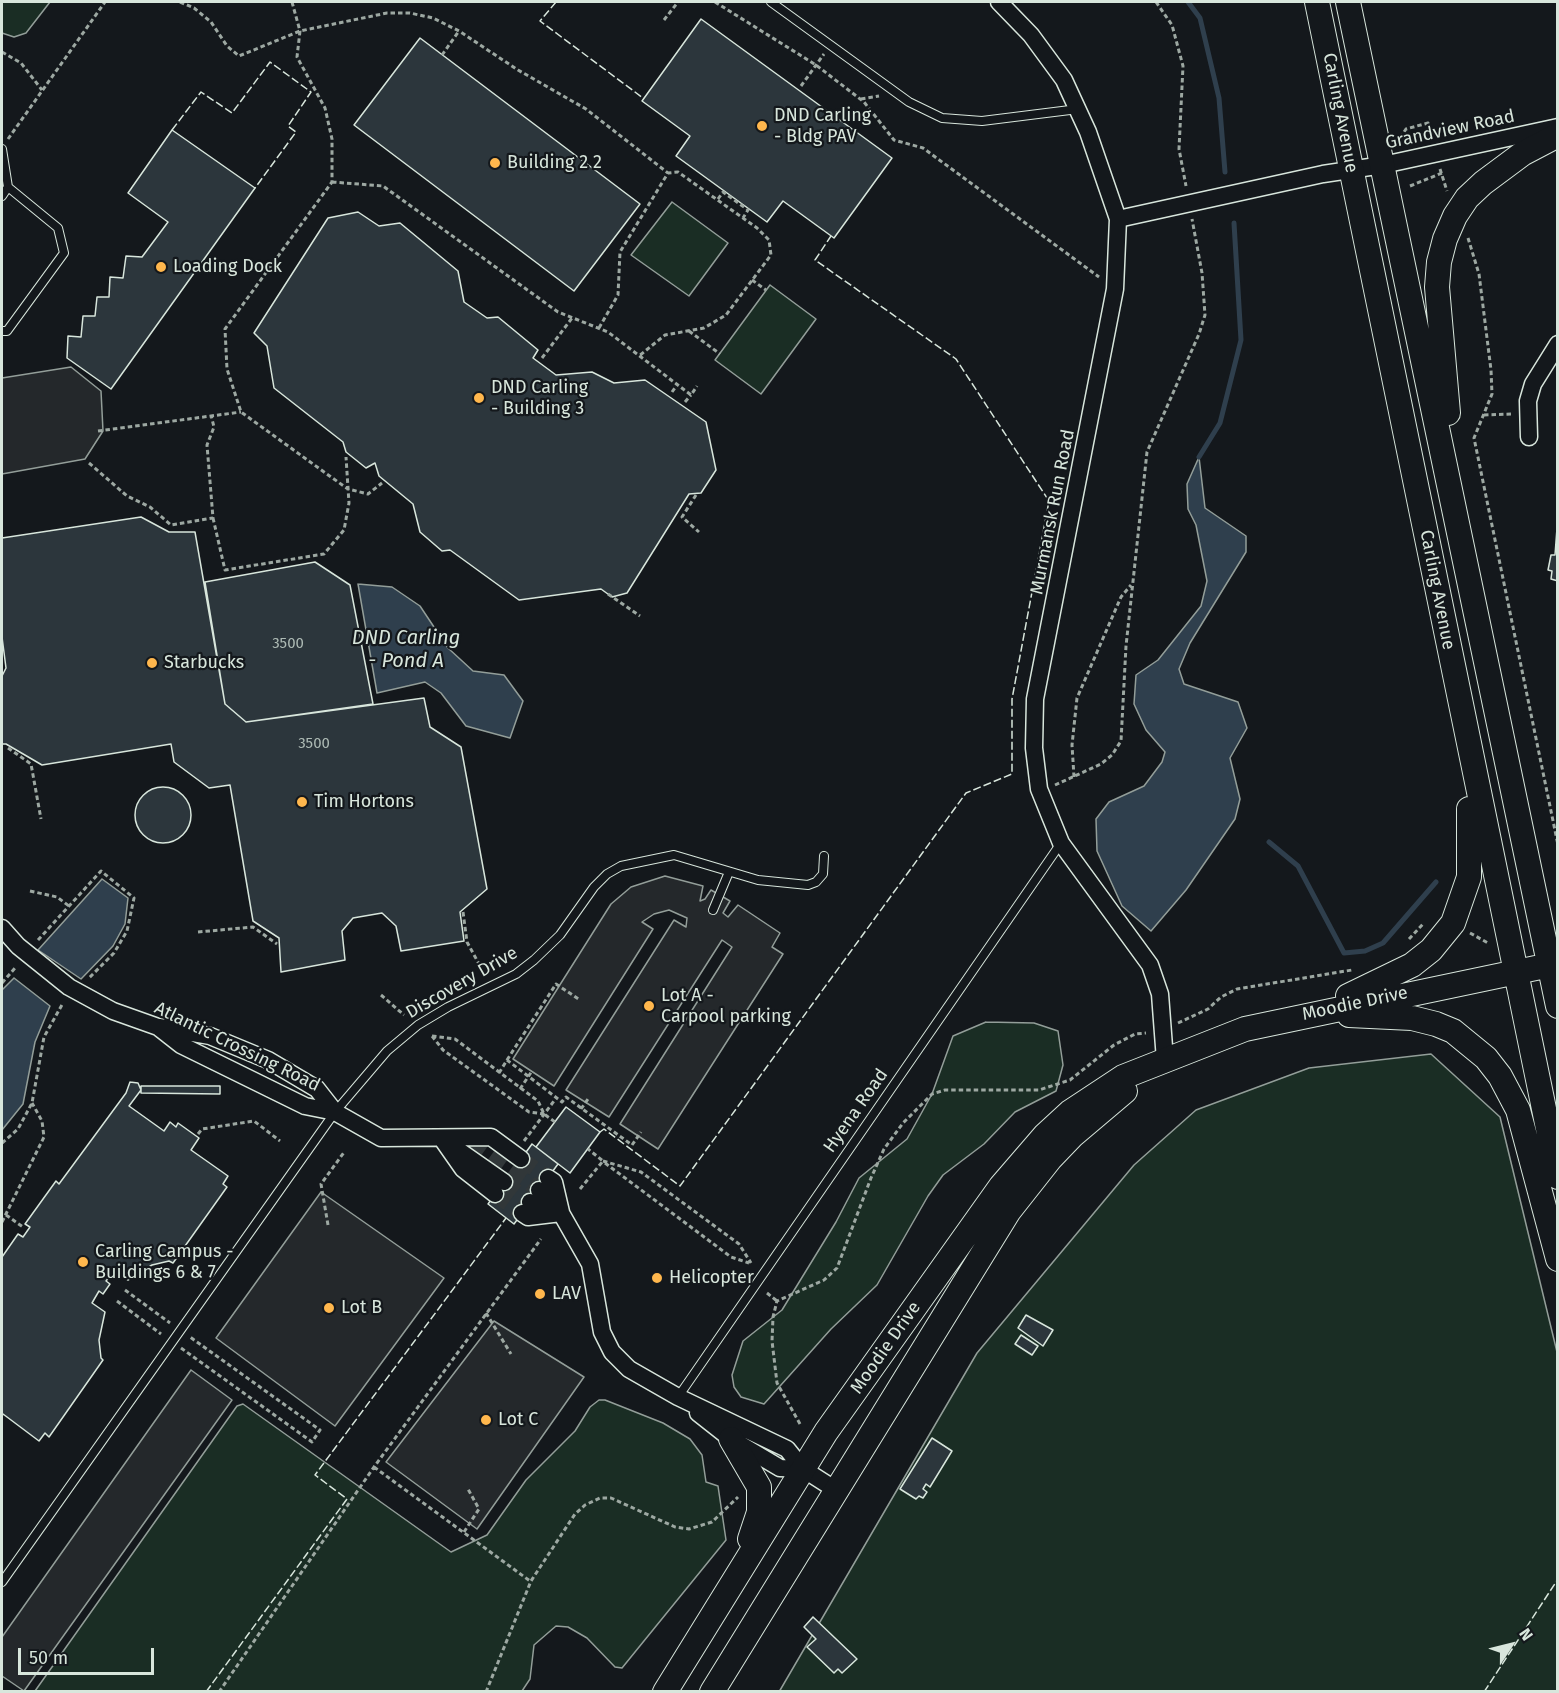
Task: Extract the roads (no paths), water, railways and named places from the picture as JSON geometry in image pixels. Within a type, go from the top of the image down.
[{"type":"main road","name":"Carling Avenue","points":[[1317,2],[1557,1178]]},
{"type":"main road","name":"Carling Avenue","points":[[1348,2],[1457,526],[1554,964],[1557,1006]]},
{"type":"main road","points":[[1457,526],[1437,286],[1438,262],[1455,216],[1467,198],[1522,154],[1557,135]]},
{"type":"main road","points":[[1307,1014],[1412,965],[1431,950],[1457,914],[1469,877],[1471,842],[1459,700]]},
{"type":"main road","name":"Moodie Drive","points":[[665,1692],[803,1469],[959,1244],[1018,1164],[1070,1112],[1123,1077],[1245,1029],[1307,1014],[1554,964]]},
{"type":"main road","points":[[1307,1014],[1412,1018],[1453,1031],[1479,1051],[1500,1076],[1518,1110],[1557,1259]]},
{"type":"main road","name":"Moodie Drive","points":[[712,1692],[996,1232],[1024,1191],[1073,1135],[1165,1060]]},
{"type":"main road","points":[[731,1439],[759,1487],[760,1499],[759,1512],[737,1576]]},
{"type":"street","name":"Murmansk Run Road","points":[[999,2],[1048,56],[1079,109],[1118,219],[1119,244],[1115,290],[1035,699],[1034,748],[1039,789],[1061,843],[1150,965],[1160,994],[1165,1060]]},
{"type":"street","name":"Grandview Road","points":[[1118,219],[1323,174],[1383,165],[1557,127]]},
{"type":"street","points":[[1529,437],[1528,401],[1533,384],[1557,344]]},
{"type":"street","name":"Atlantic Crossing Road","points":[[2,928],[18,946],[69,987],[113,1011],[158,1027],[181,1045],[305,1106],[335,1112],[381,1138],[491,1137],[521,1152]]},
{"type":"street","points":[[158,1027],[210,1036],[268,1060],[316,1089],[335,1112]]},
{"type":"street","points":[[442,1139],[499,1188]]},
{"type":"street","points":[[561,1213],[535,1196],[554,1182],[561,1213],[590,1264],[602,1332],[612,1352],[629,1369],[678,1397],[787,1449],[803,1469],[836,1490]]},
{"type":"street","points":[[678,1397],[731,1439],[780,1468],[803,1469]]},
{"type":"lane","points":[[771,2],[909,102],[942,118],[981,121],[1079,109]]},
{"type":"lane","points":[[2,149],[8,187],[58,228],[64,254],[7,331],[2,331]]},
{"type":"lane","points":[[2,196],[8,187]]},
{"type":"lane","name":"Hyena Road","points":[[678,1397],[1061,843]]},
{"type":"lane","name":"Discovery Drive","points":[[2,1582],[335,1112],[370,1068],[418,1025],[448,1007],[516,974],[546,950],[594,887],[607,874],[621,866],[674,855],[758,880],[808,885],[816,882],[823,874],[824,856]]},
{"type":"lane","points":[[713,910],[729,872]]},
{"type":"water","points":[[1199,457],[1205,508],[1246,536],[1246,552],[1190,643],[1179,669],[1184,684],[1238,702],[1247,728],[1230,758],[1240,799],[1235,819],[1186,890],[1151,931],[1122,906],[1097,851],[1096,819],[1109,802],[1144,786],[1162,762],[1165,752],[1146,730],[1134,704],[1136,675],[1158,660],[1201,606],[1207,581],[1196,525],[1188,509],[1187,484]]},
{"type":"water","name":"DND Carling - Pond A","points":[[358,584],[392,587],[420,606],[448,648],[473,671],[504,675],[523,701],[510,738],[466,726],[441,693],[425,682],[377,693]]},
{"type":"water","points":[[102,879],[128,898],[125,924],[113,946],[81,979],[38,950]]},
{"type":"water","points":[[14,978],[50,1006],[35,1042],[23,1104],[2,1130],[2,990]]},
{"type":"waterway","points":[[1188,2],[1200,18],[1219,98],[1225,172]]},
{"type":"waterway","points":[[1199,457],[1220,423],[1241,340],[1234,223]]},
{"type":"waterway","points":[[1269,842],[1298,866],[1344,953],[1365,951],[1383,943],[1436,882]]},
{"type":"tunnel","points":[[446,1140],[481,1149],[539,1190]]},
{"type":"tunnel","points":[[521,1159],[548,1178]]},
{"type":"tunnel","points":[[504,1182],[530,1202]]},
{"type":"tunnel","points":[[495,1194],[522,1213]]},
{"type":"place","name":"DND Carling - Bldg PAV","points":[[762,126]]},
{"type":"place","name":"Building 2 2","points":[[495,163]]},
{"type":"place","name":"Loading Dock","points":[[161,267]]},
{"type":"place","name":"DND Carling - Building 3","points":[[479,398]]},
{"type":"place","name":"Starbucks","points":[[152,663]]},
{"type":"place","name":"Tim Hortons","points":[[302,802]]},
{"type":"place","name":"Lot A - Carpool parking","points":[[649,1006]]},
{"type":"place","name":"Carling Campus - Buildings 6 & 7","points":[[83,1262]]},
{"type":"place","name":"Helicopter","points":[[657,1278]]},
{"type":"place","name":"LAV","points":[[540,1294]]},
{"type":"place","name":"Lot B","points":[[329,1308]]},
{"type":"place","name":"Lot C","points":[[486,1420]]}]
